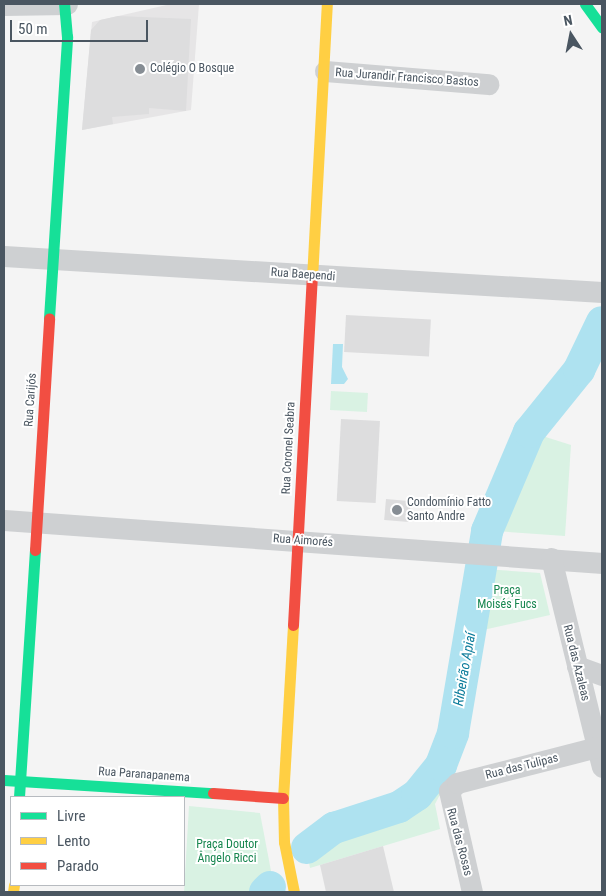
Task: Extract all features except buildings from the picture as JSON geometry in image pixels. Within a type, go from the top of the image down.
[{"type":"street","points":[[4,5],[65,4]]},
{"type":"street","name":"Rua Carijós","points":[[19,796],[67,37],[65,4]]},
{"type":"street","name":"Rua Coronel Seabra","points":[[294,892],[285,850],[282,798],[325,71],[327,4]]},
{"type":"street","points":[[585,4],[602,27]]},
{"type":"street","name":"Rua Jurandir Francisco Bastos","points":[[325,71],[488,84]]},
{"type":"street","name":"Rua Baependi","points":[[4,256],[600,293]]},
{"type":"street","name":"Rua Aimorés","points":[[4,520],[486,553],[602,563]]},
{"type":"street","name":"Rua das Azaleas","points":[[551,558],[600,757]]},
{"type":"street","points":[[577,666],[602,675]]},
{"type":"street","name":"Rua das Tulipas","points":[[449,791],[456,783],[600,757]]},
{"type":"street","name":"Rua Paranapanema","points":[[4,780],[282,798]]},
{"type":"street","name":"Rua das Rosas","points":[[449,791],[472,892]]},
{"type":"shaded area","name":"Colégio O Bosque","points":[[171,4],[199,4],[191,110],[82,130],[92,22]]},
{"type":"green space","points":[[331,391],[368,393],[367,412],[330,410]]},
{"type":"green space","points":[[533,433],[571,445],[565,536],[495,531]]},
{"type":"green space","name":"Praça Moisés Fucs","points":[[484,569],[540,573],[550,615],[474,632]]},
{"type":"green space","points":[[454,768],[435,804],[440,829],[310,868],[304,837],[398,811]]},
{"type":"green space","name":"Praça Doutor Ângelo Ricci","points":[[189,806],[260,813],[275,892],[184,892]]},
{"type":"water","points":[[333,344],[343,344],[342,367],[348,379],[344,384],[331,384]]},
{"type":"waterway","name":"Ribeirão Apiaí","points":[[307,848],[334,828],[399,807],[417,795],[441,765],[453,733],[487,531],[529,432],[579,370],[602,322]]},
{"type":"waterway","name":"Ribeirão Apiaí","points":[[265,892],[270,887]]},
{"type":"traffic: fast","points":[[49,318],[67,37],[64,4]]},
{"type":"traffic: fast","points":[[585,4],[602,27]]},
{"type":"traffic: fast","points":[[19,796],[35,550]]},
{"type":"traffic: fast","points":[[4,780],[213,793]]},
{"type":"traffic: slow","points":[[312,278],[327,4]]},
{"type":"traffic: slow","points":[[293,625],[283,798],[284,842],[294,892]]},
{"type":"traffic: slow","points":[[13,892],[14,886]]},
{"type":"traffic: jam","points":[[293,625],[312,278]]},
{"type":"traffic: jam","points":[[35,550],[49,318]]},
{"type":"traffic: jam","points":[[213,793],[283,798]]},
{"type":"place","name":"Colégio O Bosque","points":[[140,69]]},
{"type":"place","name":"Condomínio Fatto Santo Andre","points":[[397,510]]}]
